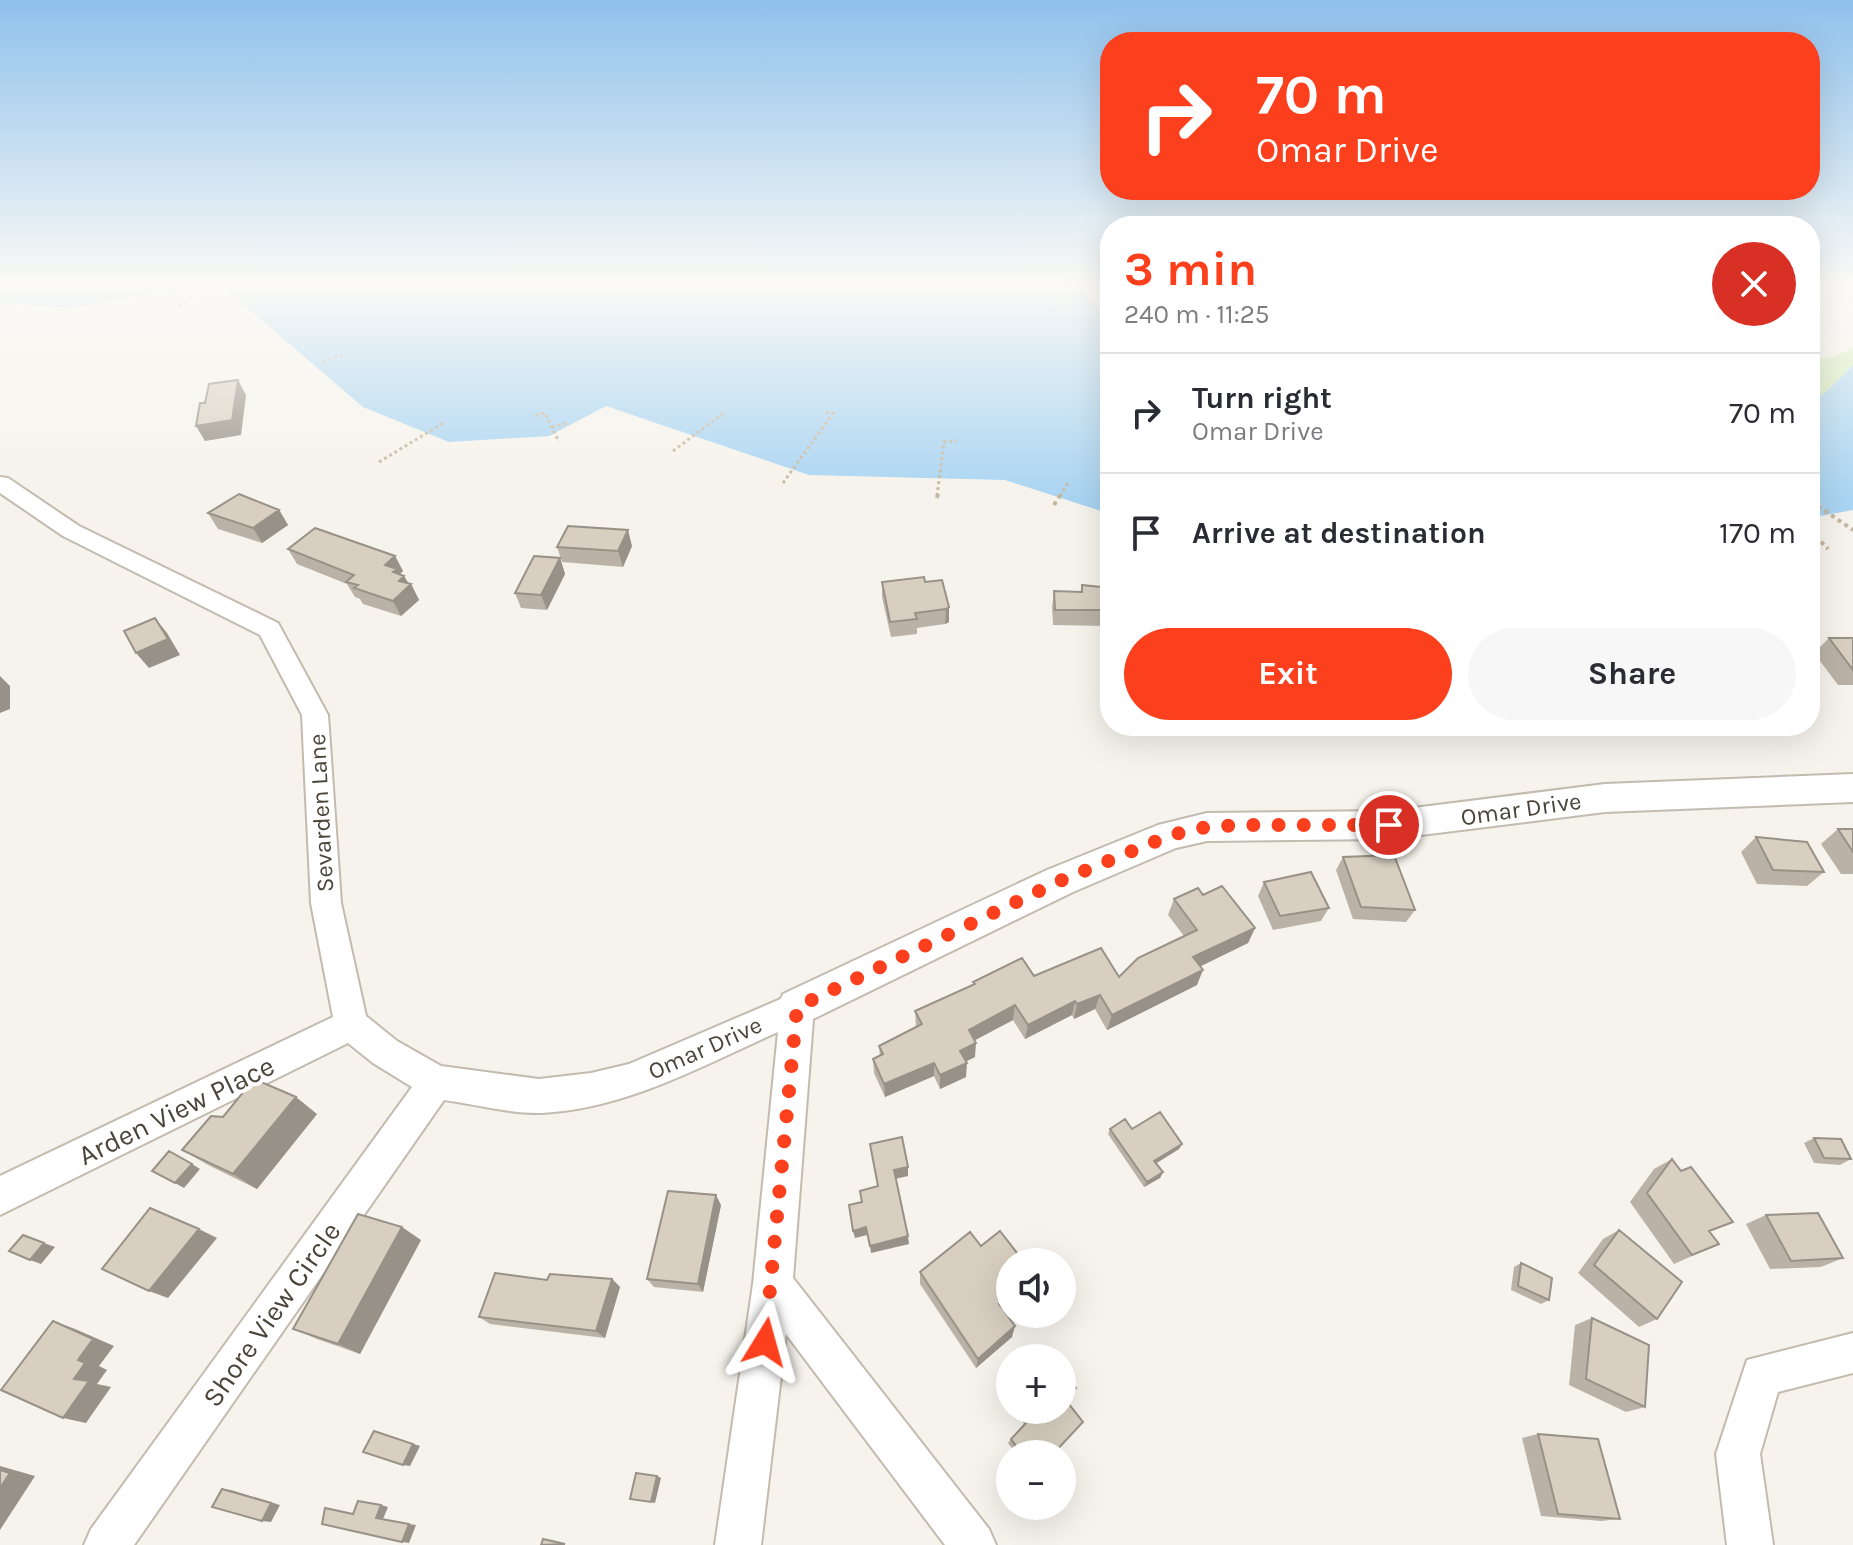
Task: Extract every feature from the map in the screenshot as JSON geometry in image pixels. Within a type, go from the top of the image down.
[{"type":"street","name":"Sevarden Lane","points":[[0,483],[71,531],[269,629],[315,715],[326,903],[351,1025]]},
{"type":"street","name":"Omar Drive","points":[[351,1025],[385,1052],[436,1082],[539,1096],[591,1090],[631,1080],[797,1007],[1060,881],[1171,835],[1207,827],[1389,825],[1605,798],[1853,788]]},
{"type":"street","points":[[738,1545],[773,1284],[797,1007]]},
{"type":"street","name":"Arden View Place","points":[[0,1196],[351,1025]]},
{"type":"street","name":"Shore View Circle","points":[[107,1545],[436,1082]]},
{"type":"street","points":[[773,1284],[973,1545]]},
{"type":"street","points":[[1750,1545],[1738,1454],[1762,1375],[1853,1353]]},
{"type":"path","points":[[323,362],[341,355]]},
{"type":"path","points":[[673,451],[726,411]]},
{"type":"path","points":[[783,483],[833,413],[824,412]]},
{"type":"path","points":[[535,415],[545,413],[559,442]]},
{"type":"path","points":[[379,462],[445,422]]},
{"type":"path","points":[[552,427],[567,423]]},
{"type":"path","points":[[937,498],[944,442],[957,441]]},
{"type":"path","points":[[1054,505],[1068,483]]},
{"type":"path","points":[[1820,507],[1853,530]]},
{"type":"path","points":[[1820,541],[1828,549]]},
{"type":"green space","points":[[1853,355],[1853,365],[1820,396],[1820,358]]},
{"type":"water","points":[[302,355],[1100,355],[1100,511],[1005,480],[809,475],[606,406],[549,436],[449,442],[363,407]]},
{"type":"water","points":[[1853,365],[1853,510],[1820,516],[1820,396]]},
{"type":"building","points":[[238,380],[232,420],[196,426],[200,403],[205,403],[209,384]]},
{"type":"building","points":[[239,494],[279,510],[253,528],[208,513]]},
{"type":"building","points":[[568,526],[628,530],[618,551],[557,547]]},
{"type":"building","points":[[315,528],[395,556],[385,565],[397,569],[393,572],[404,576],[399,581],[411,584],[393,601],[354,588],[358,585],[346,582],[354,575],[288,549]]},
{"type":"building","points":[[534,556],[560,558],[541,595],[515,593]]},
{"type":"building","points":[[924,577],[925,582],[942,580],[949,607],[915,613],[917,619],[890,622],[882,582]]},
{"type":"building","points":[[1082,585],[1100,587],[1100,610],[1055,610],[1054,591],[1082,592]]},
{"type":"building","points":[[155,618],[168,639],[136,653],[124,631]]},
{"type":"building","points":[[1829,638],[1853,638],[1853,670]]},
{"type":"building","points":[[1838,829],[1853,829],[1853,852]]},
{"type":"building","points":[[1756,837],[1807,842],[1824,872],[1773,870]]},
{"type":"building","points":[[1394,855],[1415,910],[1361,907],[1343,857]]},
{"type":"building","points":[[1311,872],[1329,908],[1280,916],[1264,882]]},
{"type":"building","points":[[1222,886],[1255,928],[1193,957],[1203,970],[1112,1015],[1100,995],[1077,1004],[1075,1001],[1028,1025],[1015,1005],[969,1030],[976,1043],[960,1051],[967,1063],[940,1075],[934,1063],[884,1084],[873,1059],[883,1054],[879,1046],[922,1024],[915,1011],[975,984],[973,982],[1022,958],[1034,976],[1101,948],[1119,977],[1138,958],[1197,930],[1174,899],[1198,888],[1203,895]]},
{"type":"building","points":[[254,1079],[296,1097],[233,1174],[182,1150],[211,1116],[223,1117]]},
{"type":"building","points":[[1160,1112],[1182,1144],[1154,1161],[1163,1172],[1147,1182],[1110,1129],[1125,1119],[1132,1129]]},
{"type":"building","points":[[902,1137],[908,1167],[894,1170],[908,1236],[870,1246],[866,1227],[853,1231],[849,1205],[862,1202],[860,1191],[878,1186],[870,1144]]},
{"type":"building","points":[[1814,1138],[1841,1139],[1851,1159],[1824,1158]]},
{"type":"building","points":[[169,1151],[192,1164],[175,1183],[152,1171]]},
{"type":"building","points":[[1672,1159],[1681,1171],[1691,1167],[1733,1222],[1709,1231],[1719,1244],[1692,1255],[1647,1193]]},
{"type":"building","points":[[668,1191],[716,1195],[698,1284],[647,1279]]},
{"type":"building","points":[[150,1208],[199,1229],[149,1291],[102,1269]]},
{"type":"building","points":[[1818,1213],[1843,1258],[1791,1261],[1766,1215]]},
{"type":"building","points":[[358,1214],[402,1227],[338,1344],[293,1329]]},
{"type":"building","points":[[1619,1230],[1682,1282],[1657,1319],[1594,1265]]},
{"type":"building","points":[[1000,1231],[1013,1248],[996,1248],[996,1328],[1013,1328],[978,1359],[920,1272],[970,1232],[981,1246]]},
{"type":"building","points":[[23,1235],[44,1243],[30,1260],[9,1251]]},
{"type":"building","points":[[1521,1263],[1552,1278],[1549,1300],[1518,1286]]},
{"type":"building","points":[[495,1273],[547,1280],[550,1274],[612,1279],[596,1331],[479,1317]]},
{"type":"building","points":[[1592,1318],[1649,1345],[1645,1407],[1586,1379]]},
{"type":"building","points":[[53,1321],[93,1339],[78,1360],[85,1363],[74,1379],[89,1381],[63,1418],[1,1390]]},
{"type":"building","points":[[1076,1413],[1083,1422],[1066,1440],[1011,1439],[1025,1424],[1076,1424]]},
{"type":"building","points":[[374,1431],[413,1444],[403,1465],[363,1452]]},
{"type":"building","points":[[1538,1434],[1598,1439],[1620,1519],[1558,1514]]},
{"type":"building","points":[[0,1470],[10,1473],[0,1488]]},
{"type":"building","points":[[636,1473],[657,1476],[651,1502],[630,1499]]},
{"type":"building","points":[[222,1489],[271,1503],[262,1521],[212,1507]]},
{"type":"building","points":[[358,1501],[381,1505],[376,1518],[409,1524],[402,1542],[322,1524],[325,1508],[353,1514]]},
{"type":"building","points":[[543,1539],[565,1544],[541,1545]]},
{"type":"route","points":[[765,1342],[773,1284],[797,1007],[1060,881],[1171,835],[1207,827],[1241,825],[1389,825]]}]
